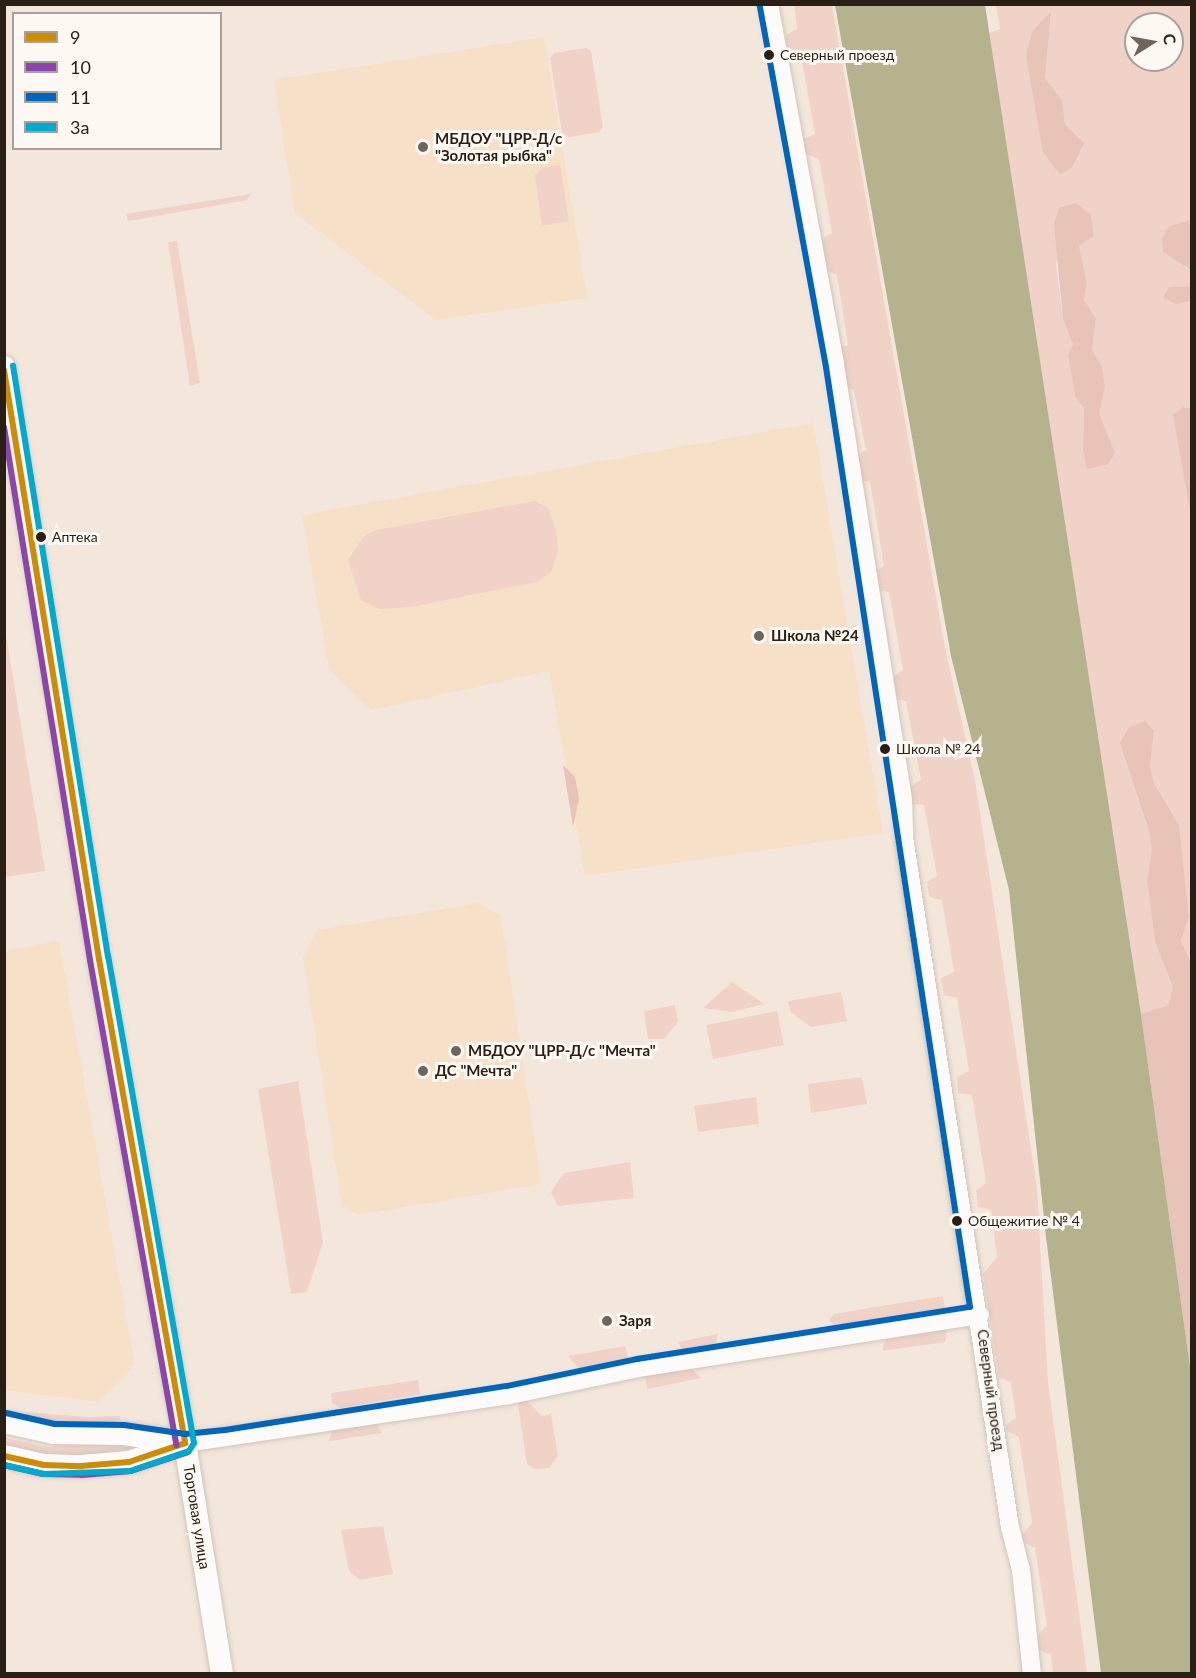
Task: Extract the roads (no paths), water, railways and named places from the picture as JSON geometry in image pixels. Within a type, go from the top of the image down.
[{"type":"street","name":"Северный проезд","points":[[769,4],[835,365],[903,800],[904,837],[980,1316],[1010,1527],[1021,1570],[1032,1674]]},
{"type":"street","name":"Торговая улица","points":[[4,367],[99,959],[185,1443],[222,1674]]},
{"type":"street","points":[[4,1456],[44,1465],[81,1466],[129,1462],[185,1443],[498,1397],[638,1368],[980,1316]]},
{"type":"street","points":[[4,1422],[54,1433],[124,1434],[185,1443]]},
{"type":"place","name":"Северный проезд","points":[[769,55]]},
{"type":"place","name":"МБДОУ \"ЦРР-Д/с \"Золотая рыбка\"","points":[[423,147]]},
{"type":"place","name":"Аптека","points":[[41,537]]},
{"type":"place","name":"Школа №24","points":[[759,636]]},
{"type":"place","name":"Школа № 24","points":[[885,749]]},
{"type":"place","name":"МБДОУ \"ЦРР-Д/с \"Мечта\"","points":[[456,1051]]},
{"type":"place","name":"ДС \"Мечта\"","points":[[423,1071]]},
{"type":"place","name":"Общежитие № 4","points":[[957,1221]]},
{"type":"place","name":"Заря","points":[[607,1321]]}]
